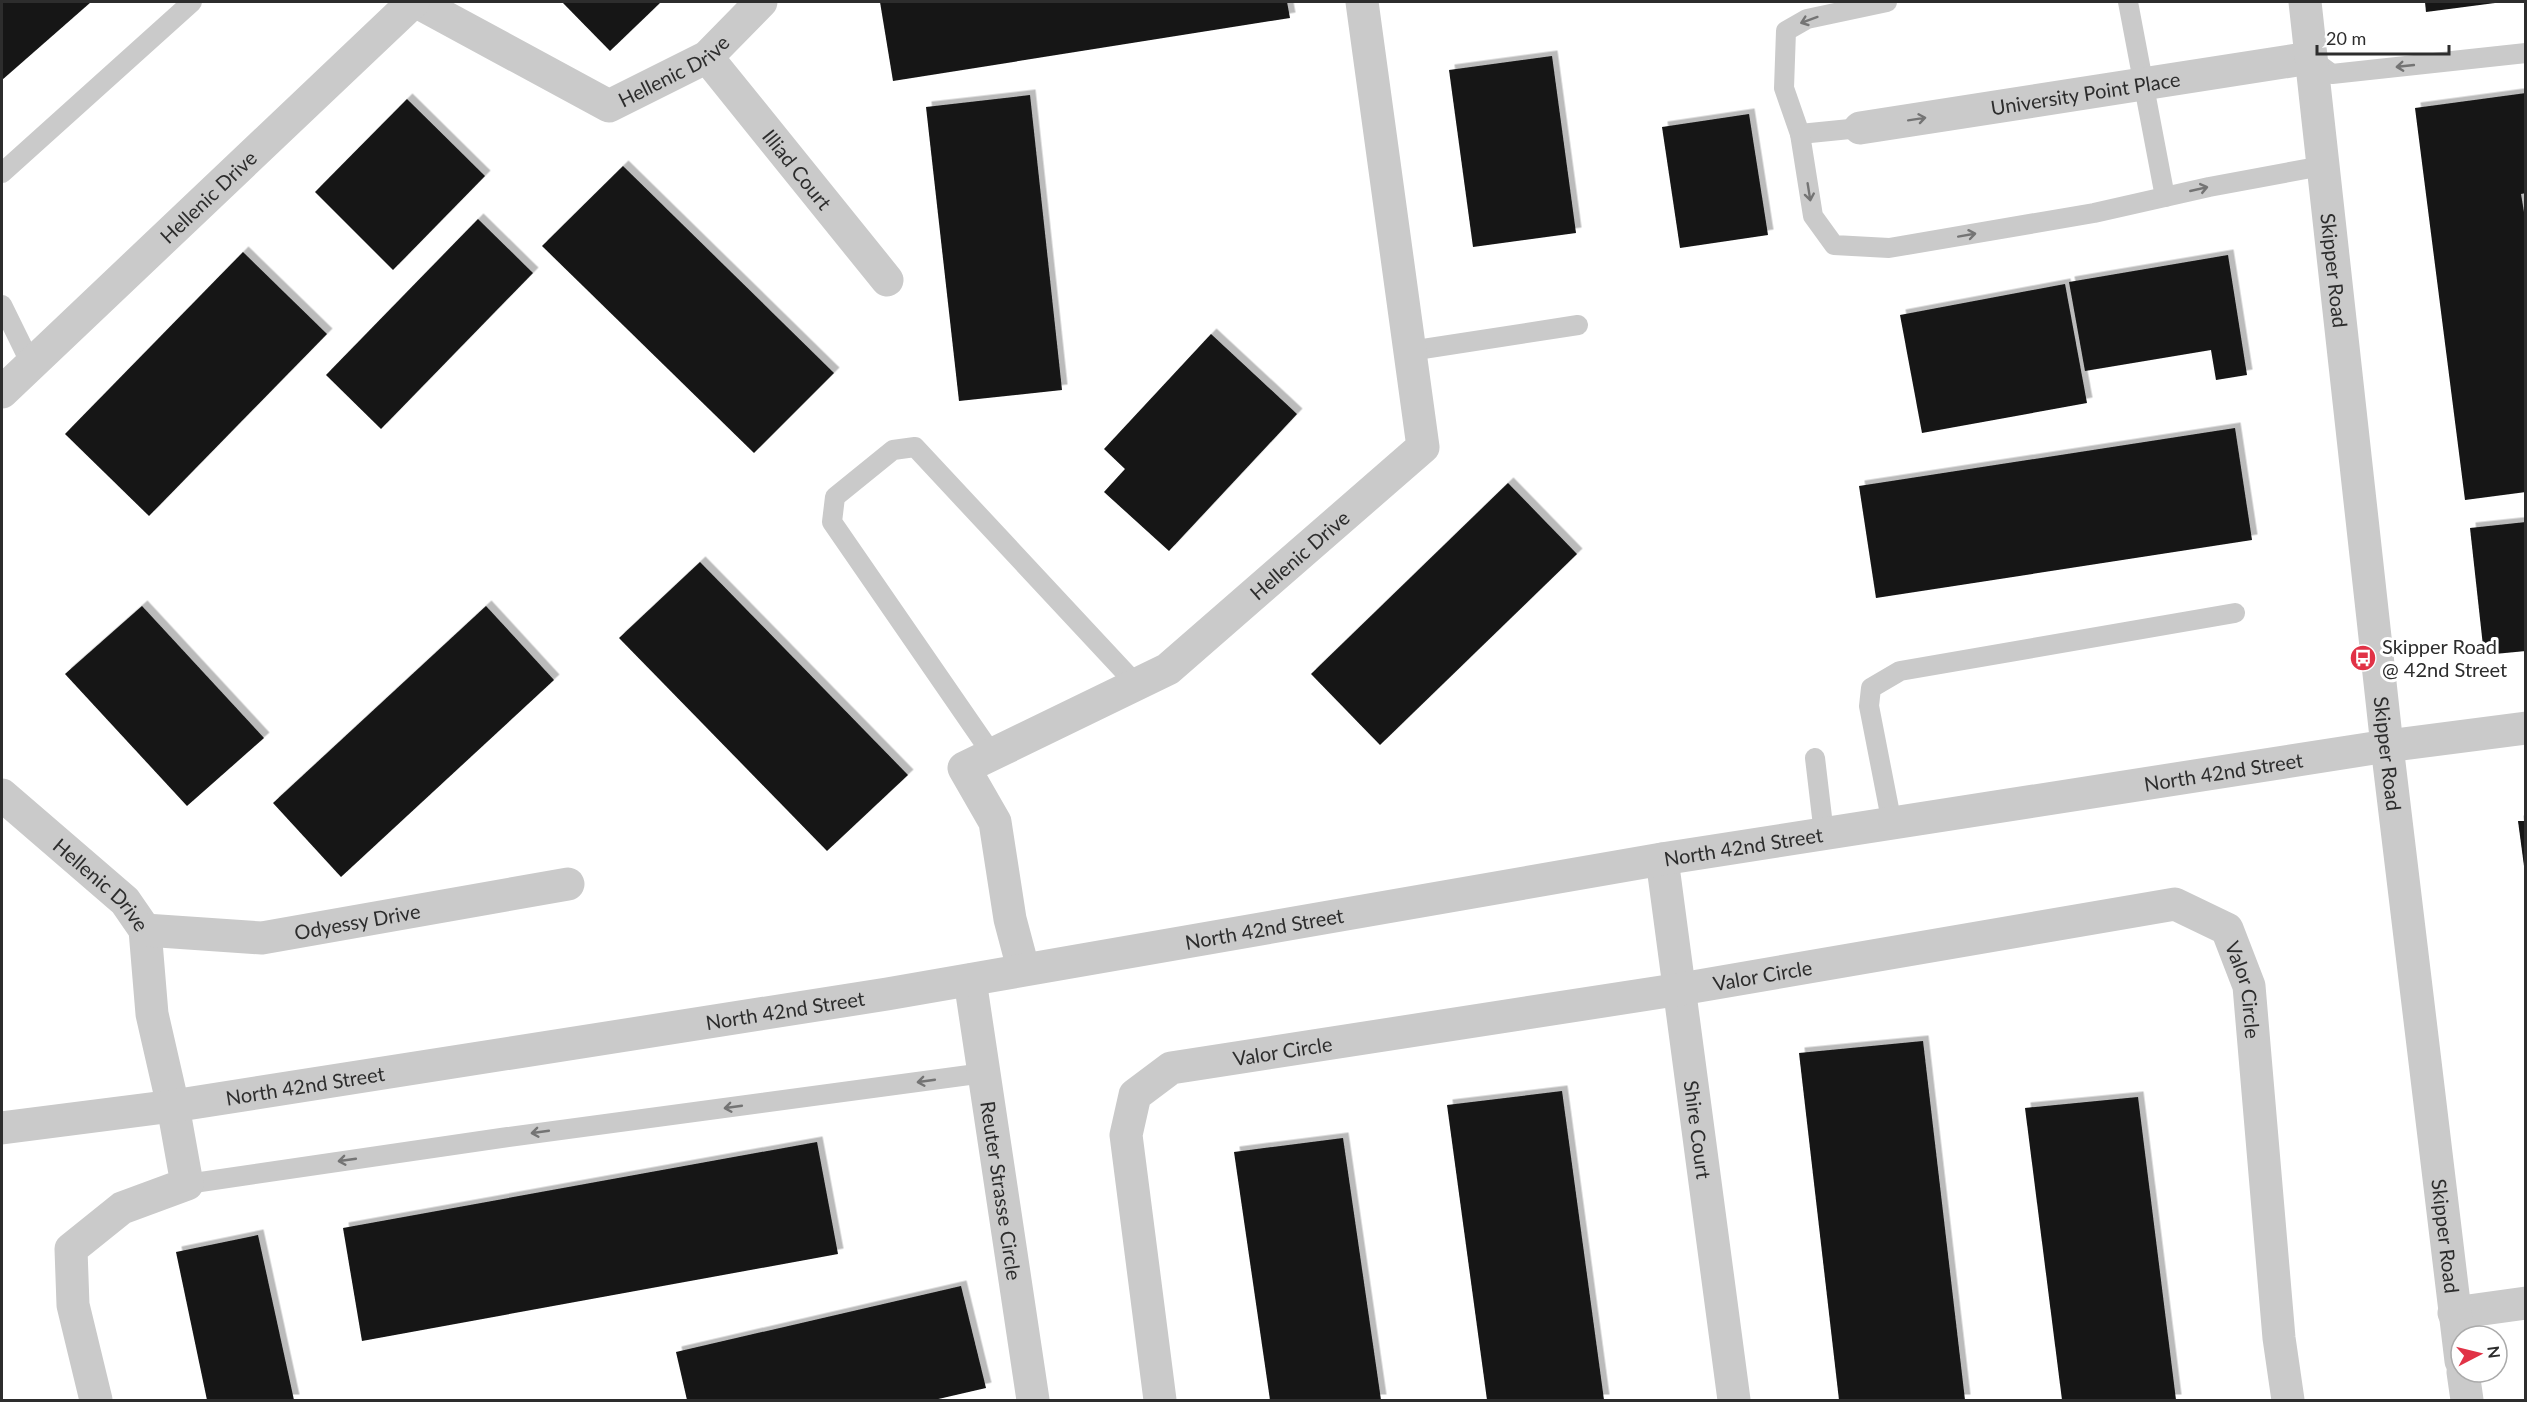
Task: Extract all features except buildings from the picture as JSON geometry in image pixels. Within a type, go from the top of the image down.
[{"type":"street","name":"Hellenic Drive","points":[[2,392],[415,2],[609,106],[707,57],[761,2]]},
{"type":"street","name":"Hellenic Drive","points":[[1023,968],[1010,919],[995,822],[964,768],[1168,669],[1423,447],[1362,2]]},
{"type":"street","name":"Skipper Road","points":[[2305,2],[2387,746],[2456,1324]]},
{"type":"street","name":"Illiad Court","points":[[707,57],[887,280]]},
{"type":"street","name":"University Point Place","points":[[1860,128],[2310,58]]},
{"type":"street","name":"North 42nd Street","points":[[2,1128],[173,1106],[970,980],[1023,968],[1662,859],[2387,746],[2526,728]]},
{"type":"street","name":"Hellenic Drive","points":[[2,795],[125,901],[145,930],[152,1014],[173,1106]]},
{"type":"street","name":"Shire Court","points":[[1662,859],[1734,1401]]},
{"type":"street","name":"Odyessy Drive","points":[[145,930],[262,938],[568,884]]},
{"type":"street","name":"Valor Circle","points":[[1160,1401],[1126,1135],[1135,1095],[1171,1068],[1681,989],[2175,904],[2227,930],[2249,986],[2279,1338],[2288,1401]]},
{"type":"street","name":"Reuter Strasse Circle","points":[[970,980],[1033,1401]]},
{"type":"street","points":[[96,1401],[73,1305],[71,1249],[122,1208],[187,1184],[173,1106]]},
{"type":"street","points":[[2454,1313],[2526,1303]]},
{"type":"street","points":[[2464,1384],[2466,1401]]},
{"type":"lane","points":[[2,173],[192,2]]},
{"type":"lane","points":[[1887,2],[1807,19],[1786,31],[1784,88],[1800,134],[1813,216],[1834,245],[1888,248],[2094,213],[2322,166]]},
{"type":"lane","points":[[2128,2],[2165,197]]},
{"type":"lane","points":[[2310,58],[2332,74],[2526,53]]},
{"type":"lane","points":[[1800,134],[1860,128]]},
{"type":"lane","points":[[2,305],[31,364]]},
{"type":"lane","points":[[1410,351],[1578,325]]},
{"type":"lane","points":[[992,754],[832,522],[835,497],[893,450],[915,447],[1136,684]]},
{"type":"lane","points":[[1892,824],[1869,706],[1871,688],[1900,671],[2235,613]]},
{"type":"lane","points":[[1815,758],[1824,834]]},
{"type":"lane","points":[[187,1184],[508,1137],[984,1074]]},
{"type":"place","name":"Skipper Road @ 42nd Street","points":[[2363,658]]}]
